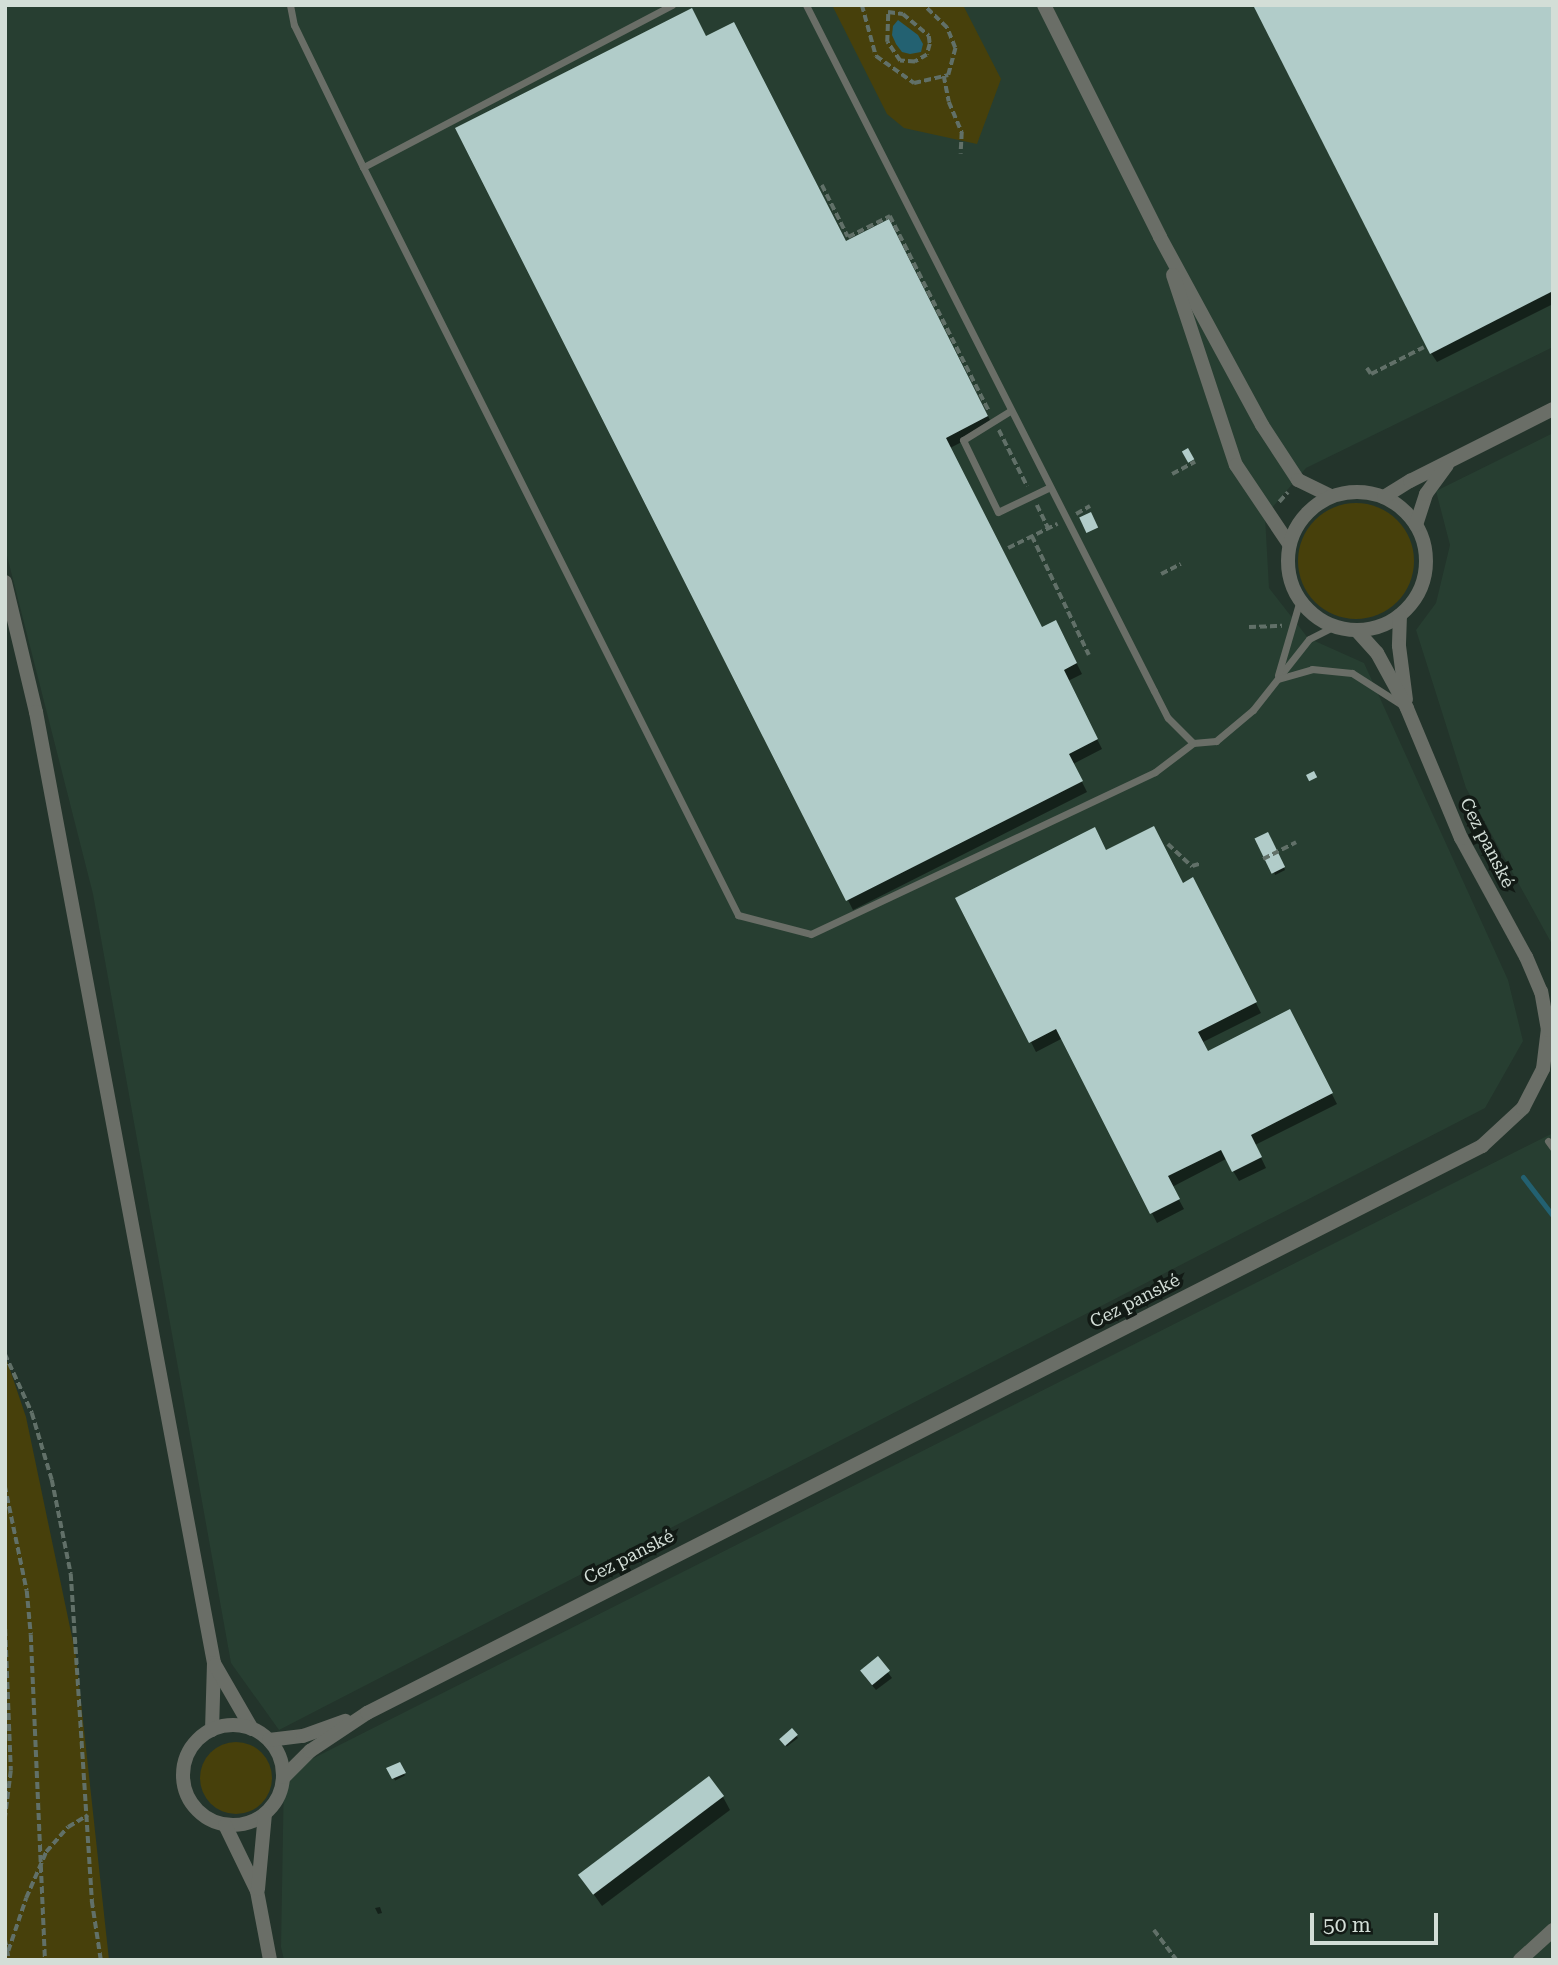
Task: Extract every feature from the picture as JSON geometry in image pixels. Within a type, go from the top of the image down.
[{"type":"street","points":[[1044,5],[1160,237],[1269,436],[1298,480],[1331,496]]},
{"type":"street","points":[[1160,237],[1236,466],[1289,544]]},
{"type":"street","points":[[1384,497],[1553,409]]},
{"type":"street","points":[[1416,525],[1426,494],[1450,461]]},
{"type":"street","points":[[1349,492],[1384,497],[1400,506],[1416,525],[1425,548],[1425,573],[1417,596],[1400,615],[1378,626],[1356,630],[1334,626],[1315,616],[1300,600],[1290,580],[1289,544],[1302,518],[1315,505],[1331,496],[1349,492]]},
{"type":"street","points":[[5,582],[36,712],[214,1663],[212,1730]]},
{"type":"street","name":"Cez panské","points":[[1400,615],[1399,646],[1407,708]]},
{"type":"street","name":"Cez panské","points":[[284,1777],[310,1751],[367,1713],[1482,1146],[1523,1108],[1543,1069],[1548,1030],[1541,992],[1526,957],[1446,807],[1407,708],[1377,653],[1356,630]]},
{"type":"street","points":[[214,1663],[252,1729]]},
{"type":"street","name":"Cez panské","points":[[269,1740],[303,1736],[367,1713]]},
{"type":"street","points":[[233,1725],[252,1729],[269,1740],[280,1756],[284,1777],[279,1797],[265,1814],[246,1824],[225,1825],[205,1818],[190,1802],[183,1782],[185,1761],[195,1742],[212,1730],[233,1725]]},
{"type":"street","points":[[257,1891],[265,1814]]},
{"type":"street","points":[[225,1825],[257,1891],[270,1960]]},
{"type":"street","points":[[1520,1960],[1553,1930]]},
{"type":"lane","points":[[290,5],[294,25],[363,167],[738,915],[811,934],[1155,772],[1193,743],[1216,741],[1252,710],[1309,639],[1334,626]]},
{"type":"lane","points":[[363,167],[672,5]]},
{"type":"lane","points":[[806,5],[1048,488],[1168,718],[1193,743]]},
{"type":"lane","points":[[1010,411],[963,440],[998,512],[1048,488]]},
{"type":"lane","points":[[1277,679],[1300,600]]},
{"type":"lane","points":[[1277,679],[1312,669],[1352,673],[1407,708]]},
{"type":"path","points":[[862,5],[876,56],[914,83],[948,75],[955,48],[947,28],[923,5]]},
{"type":"path","points":[[888,12],[903,14],[929,36],[927,55],[915,62],[900,61],[887,42],[888,12]]},
{"type":"path","points":[[895,70],[900,61]]},
{"type":"path","points":[[944,76],[949,102],[961,132],[961,154]]},
{"type":"path","points":[[821,186],[848,237],[890,216],[1032,496],[1051,527],[1008,548]]},
{"type":"path","points":[[1367,368],[1371,374],[1424,347]]},
{"type":"path","points":[[1172,474],[1195,462]]},
{"type":"path","points":[[1279,502],[1288,492]]},
{"type":"path","points":[[1031,536],[1089,655]]},
{"type":"path","points":[[1161,573],[1181,564]]},
{"type":"path","points":[[1249,627],[1284,626]]},
{"type":"path","points":[[1263,859],[1296,842]]},
{"type":"path","points":[[1168,844],[1192,866],[1202,863]]},
{"type":"path","points":[[5,1354],[32,1413],[52,1480],[71,1574],[92,1901],[102,1960]]},
{"type":"path","points":[[5,1486],[27,1591],[31,1635],[45,1960]]},
{"type":"path","points":[[5,1619],[11,1771],[5,1819]]},
{"type":"path","points":[[8,1951],[39,1867],[68,1827],[88,1815]]},
{"type":"path","points":[[1154,1930],[1177,1960]]},
{"type":"path","points":[[5,1939],[9,1960]]},
{"type":"shaded area","points":[[5,5],[1553,5],[1553,347],[1306,468],[1265,516],[1269,588],[1308,638],[1364,663],[1508,980],[1523,1041],[1485,1108],[279,1730],[231,1663],[93,894],[5,548]]},
{"type":"shaded area","points":[[832,5],[963,5],[1001,79],[977,144],[904,128],[887,114]]},
{"type":"shaded area","points":[[1553,433],[1553,946],[1466,788],[1416,630],[1436,603],[1450,545],[1436,491]]},
{"type":"shaded area","points":[[1356,503],[1378,507],[1397,520],[1410,539],[1414,561],[1410,583],[1397,602],[1378,615],[1356,619],[1334,615],[1315,602],[1302,583],[1298,561],[1302,539],[1315,520],[1334,507]]},
{"type":"shaded area","points":[[1553,1129],[1553,1960],[284,1960],[281,1947],[284,1773],[1551,1134]]},
{"type":"shaded area","points":[[5,1355],[26,1417],[76,1656],[109,1960],[5,1960]]},
{"type":"shaded area","points":[[243,1742],[262,1752],[270,1764],[270,1792],[262,1804],[250,1812],[229,1814],[210,1804],[202,1792],[200,1771],[210,1752],[222,1744]]},
{"type":"water","points":[[898,20],[918,35],[923,44],[921,52],[902,52],[896,44],[892,35],[893,26]]},
{"type":"building","points":[[1253,5],[1553,5],[1553,291],[1430,354]]},
{"type":"building","points":[[692,8],[706,36],[734,22],[846,241],[889,219],[988,416],[946,438],[1042,627],[1056,620],[1077,663],[1064,670],[1098,739],[1069,754],[1083,781],[846,901],[455,128]]},
{"type":"building","points":[[1188,448],[1194,459],[1188,463],[1182,451]]},
{"type":"building","points":[[1091,512],[1098,527],[1086,533],[1079,517]]},
{"type":"building","points":[[1314,771],[1317,777],[1309,781],[1306,775]]},
{"type":"building","points":[[1154,826],[1183,883],[1193,877],[1257,1002],[1198,1032],[1208,1051],[1290,1009],[1333,1093],[1251,1135],[1262,1157],[1232,1172],[1221,1150],[1168,1176],[1180,1199],[1150,1214],[1056,1029],[1029,1043],[955,898],[1095,827],[1106,850]]},
{"type":"building","points":[[1268,832],[1285,867],[1272,874],[1255,839]]},
{"type":"building","points":[[878,1656],[890,1671],[872,1685],[860,1670]]},
{"type":"building","points":[[792,1728],[798,1735],[785,1746],[779,1739]]},
{"type":"building","points":[[400,1762],[406,1773],[392,1779],[386,1768]]},
{"type":"building","points":[[709,1776],[724,1796],[593,1895],[578,1875]]},
{"type":"waterway","points":[[1523,1177],[1553,1216]]}]
